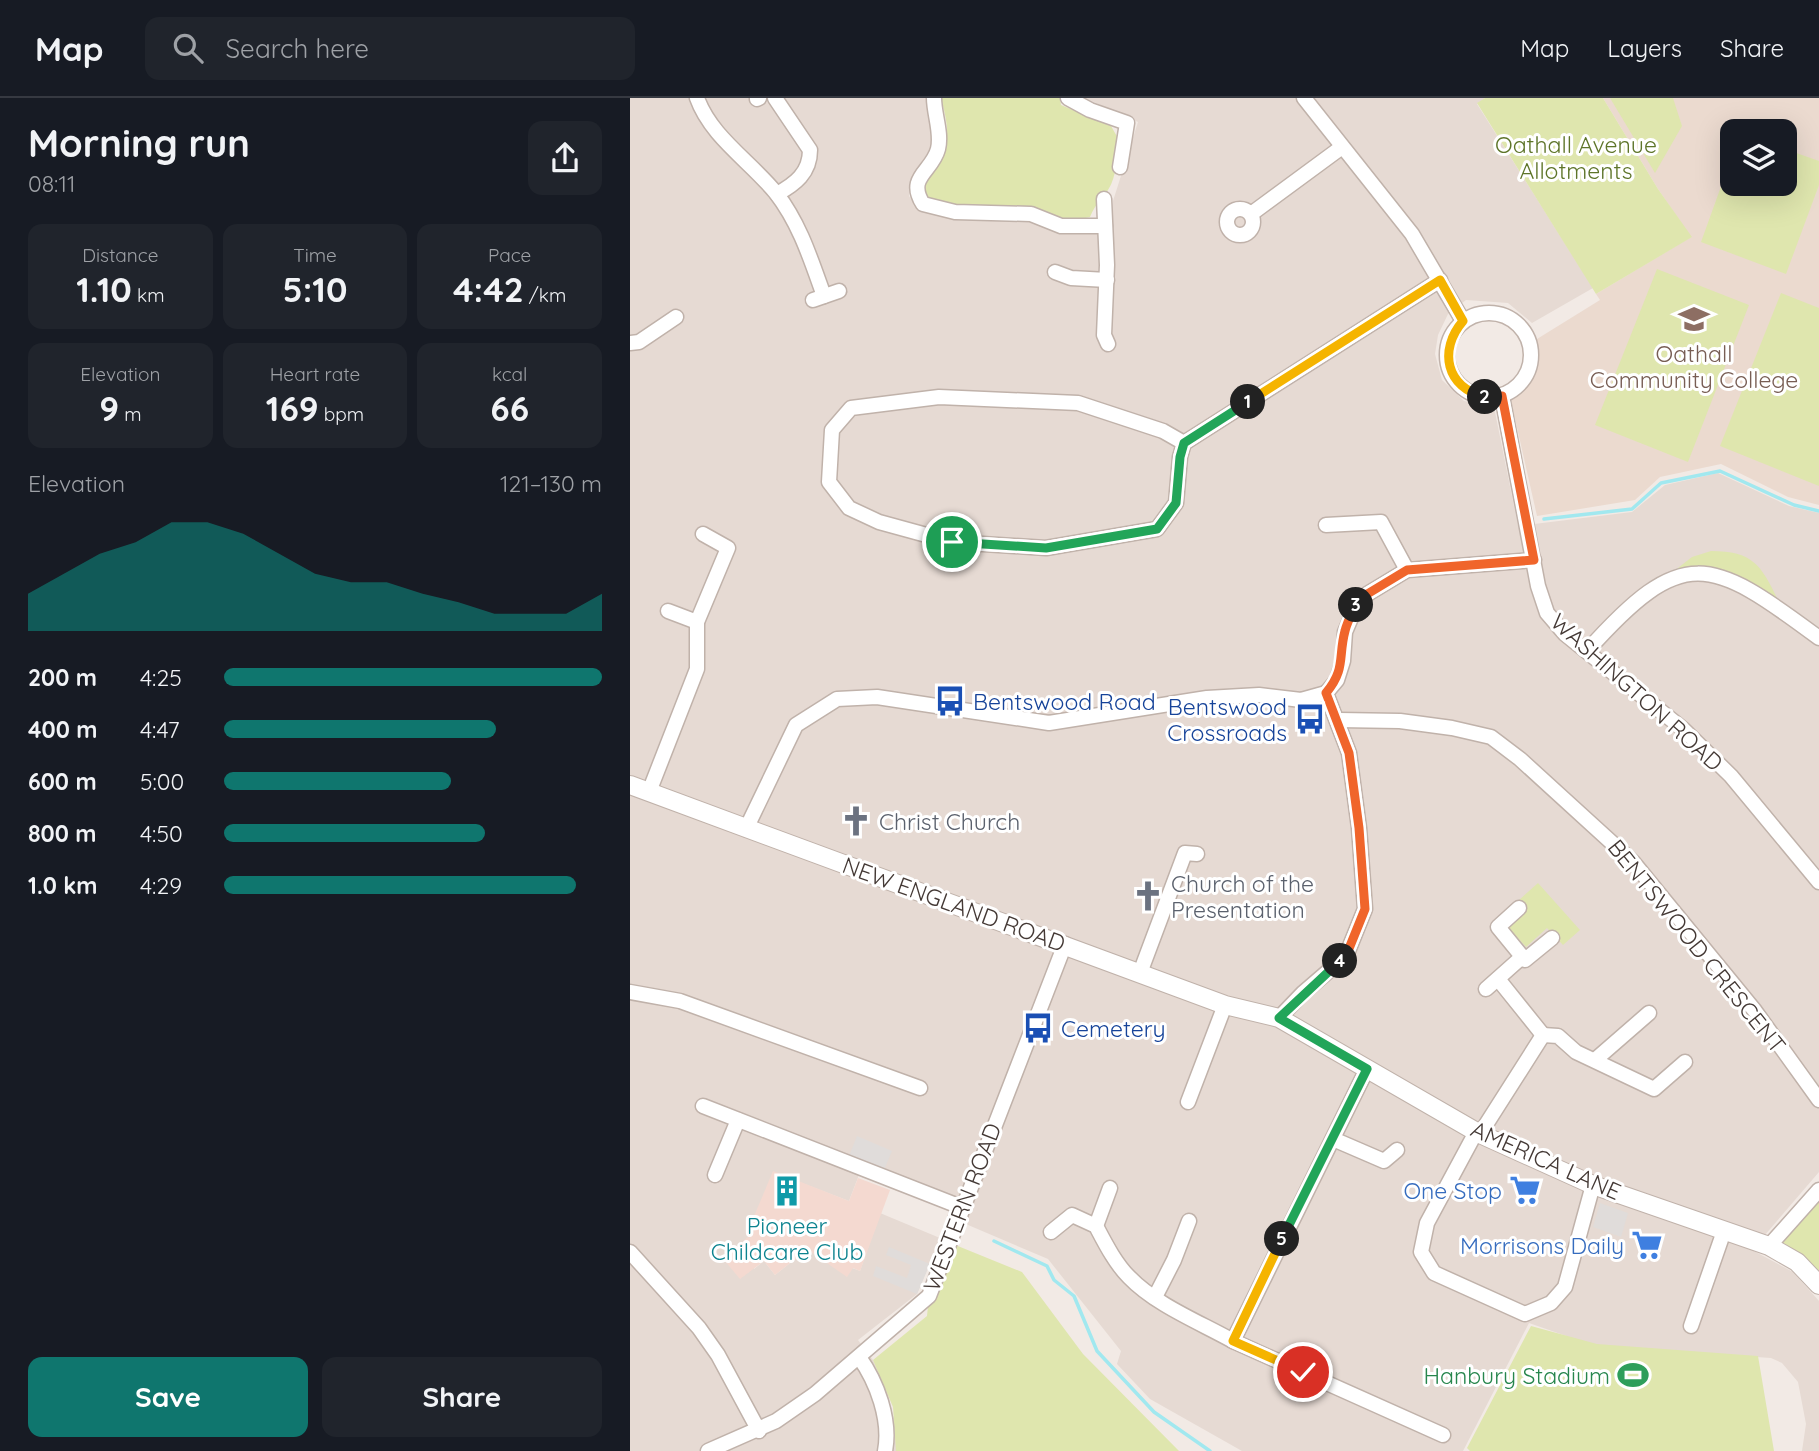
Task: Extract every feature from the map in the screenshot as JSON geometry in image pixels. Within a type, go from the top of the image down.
[{"type":"street","points":[[697,98],[704,118],[777,194],[803,236],[818,298],[839,291]]},
{"type":"street","points":[[775,98],[810,150],[810,158],[798,183],[777,194]]},
{"type":"street","points":[[934,98],[939,147],[934,160],[917,183],[916,194],[923,204],[955,212],[1031,214],[1061,226],[1105,226]]},
{"type":"street","points":[[1068,98],[1090,110],[1127,123],[1120,167]]},
{"type":"street","points":[[1304,98],[1412,234],[1463,321]]},
{"type":"street","points":[[1251,214],[1342,147]]},
{"type":"street","points":[[1104,199],[1107,280],[1104,335],[1108,344]]},
{"type":"street","points":[[1055,272],[1071,278],[1107,280]]},
{"type":"street","points":[[1184,443],[1163,431],[1078,402],[939,397],[851,408],[832,430],[829,482],[849,508],[878,522],[952,542],[1046,548],[1157,529],[1176,503],[1180,457],[1184,443],[1440,280]]},
{"type":"street","points":[[1488,312],[1502,314],[1514,320],[1528,337],[1531,345],[1530,368],[1523,380],[1502,396],[1473,394],[1452,374],[1447,360],[1448,346],[1453,332],[1463,321],[1488,312]]},
{"type":"street","points":[[630,343],[654,337],[677,317]]},
{"type":"street","name":"WASHINGTON ROAD","points":[[1502,396],[1538,586],[1547,613],[1587,651],[1683,729],[1731,776],[1819,882]]},
{"type":"street","points":[[1326,525],[1381,522],[1407,570]]},
{"type":"street","points":[[649,792],[679,699],[697,668],[697,622],[728,548],[703,534]]},
{"type":"street","points":[[746,829],[796,725],[836,699],[877,697],[1049,723],[1208,698],[1259,695],[1301,700],[1326,693],[1337,680],[1343,661],[1345,632],[1359,599],[1407,570],[1534,560]]},
{"type":"street","points":[[1587,651],[1616,619],[1654,586],[1674,576],[1696,573],[1717,574],[1747,586],[1819,638]]},
{"type":"street","points":[[668,611],[697,622]]},
{"type":"street","points":[[1279,1018],[1346,956],[1365,909],[1359,828],[1349,753],[1339,720],[1326,693]]},
{"type":"street","name":"BENTSWOOD CRESCENT","points":[[1339,720],[1400,721],[1452,728],[1491,737],[1520,759],[1633,862],[1755,1012],[1819,1100]]},
{"type":"street","name":"NEW ENGLAND ROAD","points":[[630,785],[1225,1005],[1279,1018]]},
{"type":"street","points":[[1140,972],[1188,850]]},
{"type":"street","points":[[1519,908],[1498,927],[1525,960],[1552,938]]},
{"type":"street","name":"WESTERN ROAD","points":[[708,1451],[759,1431],[815,1394],[929,1296],[961,1207],[1066,944]]},
{"type":"street","points":[[1486,989],[1522,957]]},
{"type":"street","points":[[1498,979],[1543,1035],[1558,1037],[1576,1052],[1654,1088],[1685,1062]]},
{"type":"street","points":[[630,992],[680,1000],[920,1088]]},
{"type":"street","points":[[1188,1102],[1225,1005]]},
{"type":"street","points":[[1595,1060],[1650,1013]]},
{"type":"street","name":"AMERICA LANE","points":[[1279,1018],[1478,1133],[1593,1185],[1769,1247],[1797,1262],[1819,1284]]},
{"type":"street","points":[[1543,1035],[1478,1133],[1427,1223],[1421,1252],[1434,1273],[1525,1314],[1551,1303],[1565,1287],[1593,1185]]},
{"type":"street","points":[[1233,1341],[1367,1069]]},
{"type":"street","points":[[703,1106],[875,1171],[961,1207]]},
{"type":"street","points":[[715,1175],[738,1120]]},
{"type":"street","points":[[1334,1139],[1384,1161],[1397,1150]]},
{"type":"street","points":[[1096,1226],[1110,1188]]},
{"type":"street","points":[[1769,1247],[1819,1190]]},
{"type":"street","points":[[1051,1232],[1072,1215],[1096,1226],[1108,1250],[1129,1277],[1155,1297],[1233,1341],[1443,1435]]},
{"type":"street","points":[[1155,1297],[1189,1222]]},
{"type":"street","points":[[1691,1326],[1724,1231]]},
{"type":"street","points":[[630,1252],[699,1328],[718,1355],[759,1431]]},
{"type":"street","points":[[859,1357],[874,1385],[883,1412],[885,1451]]},
{"type":"shaded area","points":[[630,98],[927,98],[932,146],[910,180],[909,196],[918,210],[954,219],[1030,222],[1063,232],[1111,230],[1113,201],[1138,122],[1085,98],[1485,98],[1477,104],[1593,288],[1532,323],[1508,303],[1466,300],[1448,314],[1438,335],[1435,354],[1442,380],[1464,401],[1494,407],[1518,526],[1632,512],[1665,485],[1718,473],[1789,506],[1819,513],[1819,1172],[1752,1250],[1793,1272],[1819,1301],[1819,1451],[1802,1451],[1806,1424],[1798,1382],[1782,1363],[1771,1358],[1595,1346],[1529,1323],[1463,1451],[1242,1451],[1150,1399],[1117,1364],[1121,1351],[1048,1259],[947,1216],[954,1199],[862,1167],[849,1201],[773,1172],[753,1232],[754,1269],[764,1261],[775,1275],[804,1252],[811,1252],[860,1271],[880,1213],[940,1238],[917,1294],[858,1340],[873,1360],[887,1389],[896,1429],[896,1451],[630,1451]]},
{"type":"shaded area","name":"Oathall Community College","points":[[1603,98],[1819,98],[1819,505],[1788,497],[1721,464],[1660,477],[1635,500],[1537,516],[1511,401],[1529,384],[1537,365],[1537,339],[1600,300],[1596,294],[1691,237],[1658,189]]},
{"type":"shaded area","points":[[857,1136],[892,1151],[884,1170],[849,1156]]},
{"type":"shaded area","points":[[773,1171],[849,1201],[858,1178],[890,1190],[860,1271],[853,1268],[847,1277],[811,1252],[804,1252],[775,1275],[764,1261],[740,1279],[724,1260],[753,1232],[752,1221]]},
{"type":"shaded area","points":[[1600,1203],[1628,1213],[1621,1237],[1593,1227]]},
{"type":"shaded area","points":[[889,1247],[930,1264],[917,1294],[873,1276],[876,1266],[907,1278],[911,1265],[886,1255]]},
{"type":"green space","points":[[941,98],[1060,98],[1061,105],[1111,126],[1119,140],[1111,185],[1090,217],[1073,221],[1031,209],[959,206],[924,197],[926,183],[946,141],[946,122]]},
{"type":"green space","name":"Oathall Avenue Allotments","points":[[1485,98],[1603,98],[1658,189],[1692,237],[1596,294],[1477,103]]},
{"type":"green space","points":[[1610,98],[1673,98],[1682,126],[1655,173]]},
{"type":"green space","points":[[1797,153],[1819,161],[1819,185],[1786,274],[1701,242],[1720,189],[1720,196],[1797,196]]},
{"type":"green space","points":[[1657,269],[1749,305],[1688,462],[1595,425]]},
{"type":"green space","points":[[1781,293],[1819,308],[1819,486],[1720,446]]},
{"type":"green space","points":[[1711,551],[1737,554],[1754,562],[1778,600],[1729,573],[1706,569],[1674,571],[1692,557]]},
{"type":"green space","points":[[1538,883],[1580,930],[1563,945],[1547,928],[1526,947],[1507,926],[1526,910],[1518,901]]},
{"type":"green space","points":[[1819,1196],[1819,1275],[1779,1244]]},
{"type":"green space","points":[[948,1242],[1022,1272],[1083,1354],[1179,1451],[896,1451],[893,1407],[873,1360],[927,1316],[929,1296]]},
{"type":"green space","name":"Hanbury Stadium","points":[[1531,1326],[1597,1344],[1758,1356],[1774,1451],[1470,1451],[1467,1448]]},
{"type":"waterway","points":[[1544,519],[1632,509],[1661,483],[1720,471],[1794,505],[1819,511]]},
{"type":"waterway","points":[[994,1241],[1047,1266],[1054,1280],[1074,1296],[1097,1351],[1154,1412],[1210,1451]]},
{"type":"place","name":"Oathall Community College","points":[[1694,319]]},
{"type":"place","name":"Bentswood Road","points":[[950,701]]},
{"type":"place","name":"Bentswood Crossroads","points":[[1310,719]]},
{"type":"place","name":"Christ Church","points":[[856,821]]},
{"type":"place","name":"Church of the Presentation","points":[[1148,896]]},
{"type":"place","name":"Cemetery","points":[[1038,1028]]},
{"type":"place","name":"One Stop","points":[[1525,1190]]},
{"type":"place","name":"Pioneer Childcare Club","points":[[787,1191]]},
{"type":"place","name":"Morrisons Daily","points":[[1647,1245]]},
{"type":"place","name":"Hanbury Stadium","points":[[1633,1375]]},
{"type":"route","points":[[952,542],[1046,548],[1157,529],[1176,503],[1180,457],[1184,443],[1440,280],[1463,321],[1453,332],[1448,346],[1447,360],[1452,374],[1461,386],[1473,394],[1502,396],[1534,560],[1407,570],[1359,599],[1345,632],[1343,661],[1337,680],[1326,693],[1339,720],[1349,753],[1359,828],[1365,909],[1346,956],[1279,1018],[1367,1069],[1233,1341],[1303,1372]]}]
